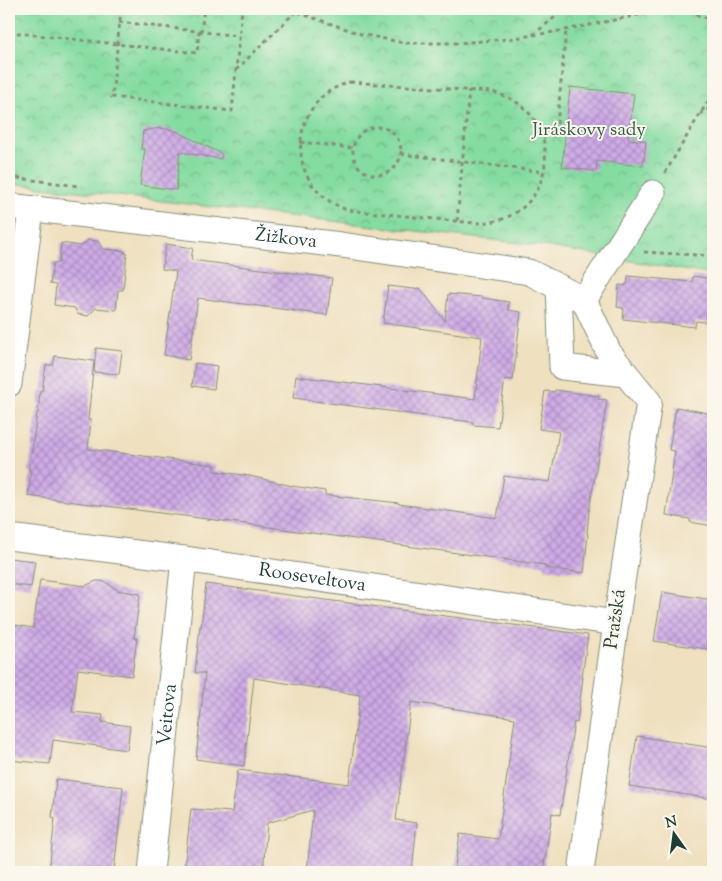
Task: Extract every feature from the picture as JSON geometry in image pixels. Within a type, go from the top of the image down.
[{"type":"street","points":[[626,374],[609,353],[584,300],[653,193]]},
{"type":"street","points":[[9,384],[20,207]]},
{"type":"street","name":"Žižkova","points":[[20,207],[340,245],[529,272],[584,300]]},
{"type":"street","points":[[558,287],[562,367],[626,374]]},
{"type":"street","name":"Pražská","points":[[582,872],[649,402],[626,374]]},
{"type":"street","name":"Rooseveltova","points":[[9,537],[184,559],[616,623]]},
{"type":"street","name":"Veitova","points":[[151,872],[184,559]]},
{"type":"path","points":[[121,9],[112,98],[232,111],[242,9]]},
{"type":"path","points":[[9,32],[197,53],[204,9]]},
{"type":"path","points":[[292,9],[361,34],[404,43],[458,43],[532,35],[668,9]]},
{"type":"path","points":[[532,35],[566,9]]},
{"type":"path","points":[[681,9],[713,20]]},
{"type":"path","points":[[236,70],[296,11]]},
{"type":"path","points":[[119,22],[239,36]]},
{"type":"path","points":[[543,137],[556,135],[566,30]]},
{"type":"path","points":[[350,82],[492,92],[518,103],[529,112],[543,137],[546,152],[545,166],[542,180],[535,193],[515,213],[488,223],[347,210],[322,196],[312,185],[301,159],[300,142],[307,117],[315,104],[337,86],[350,82]]},
{"type":"path","points":[[456,221],[469,90]]},
{"type":"path","points":[[653,193],[713,94]]},
{"type":"path","points":[[700,114],[713,106]]},
{"type":"path","points":[[383,127],[397,137],[401,146],[401,154],[393,170],[376,176],[367,174],[354,161],[353,148],[358,135],[365,130],[383,127]]},
{"type":"path","points":[[300,142],[353,148]]},
{"type":"path","points":[[401,154],[544,172]]},
{"type":"path","points":[[616,250],[713,256]]},
{"type":"green space","name":"Jiráskovy sady","points":[[9,9],[713,9],[713,275],[543,246],[9,183]]},
{"type":"building","points":[[570,87],[634,94],[628,139],[646,141],[643,166],[597,161],[596,171],[562,167]]},
{"type":"building","points":[[160,128],[178,132],[222,154],[221,159],[180,152],[176,190],[140,185],[145,149],[141,149],[143,131]]},
{"type":"building","points":[[88,240],[98,241],[103,249],[127,253],[123,290],[118,290],[116,310],[96,308],[88,316],[77,314],[75,308],[54,305],[56,285],[50,284],[53,263],[59,263],[61,243],[81,246]]},
{"type":"building","points":[[166,244],[193,248],[191,260],[332,278],[327,315],[198,298],[189,360],[164,355],[176,271],[162,269]]},
{"type":"building","points":[[628,276],[692,282],[693,276],[713,279],[713,323],[696,321],[695,327],[623,319],[624,309],[617,307],[619,285],[627,285]]},
{"type":"building","points":[[388,286],[420,288],[445,321],[448,294],[509,302],[508,310],[521,312],[513,380],[505,379],[498,427],[473,425],[473,422],[293,398],[296,376],[475,399],[482,337],[383,323]]},
{"type":"building","points":[[96,348],[122,351],[119,374],[94,372]]},
{"type":"building","points":[[55,356],[94,361],[88,420],[91,420],[88,449],[215,465],[214,471],[325,491],[325,495],[399,503],[497,518],[504,476],[550,482],[559,432],[539,429],[545,391],[554,392],[555,390],[599,396],[598,399],[607,400],[589,512],[584,573],[545,568],[545,565],[28,496],[31,471],[29,471],[40,391],[42,391],[46,365],[53,365]]},
{"type":"building","points":[[195,363],[217,366],[214,389],[192,386]]},
{"type":"building","points":[[676,407],[713,414],[713,526],[690,522],[690,519],[666,515],[675,451],[669,450]]},
{"type":"building","points":[[9,558],[35,561],[31,587],[9,584]]},
{"type":"building","points":[[40,580],[85,586],[101,581],[117,590],[140,594],[134,638],[137,638],[132,676],[78,669],[72,712],[103,715],[102,722],[130,726],[127,750],[53,740],[50,764],[9,760],[9,624],[33,628]]},
{"type":"building","points":[[206,584],[588,635],[577,723],[574,722],[560,815],[552,813],[543,872],[454,872],[460,834],[498,839],[515,718],[411,702],[396,820],[417,823],[412,872],[307,872],[313,810],[267,823],[263,872],[187,872],[188,869],[184,869],[191,809],[232,812],[238,770],[349,784],[360,695],[254,678],[244,766],[196,759],[205,673],[195,673]]},
{"type":"building","points":[[662,592],[713,600],[713,650],[654,641]]},
{"type":"building","points":[[637,736],[713,748],[713,799],[629,786]]},
{"type":"building","points":[[56,779],[123,787],[114,872],[49,871],[55,818],[52,817]]}]
